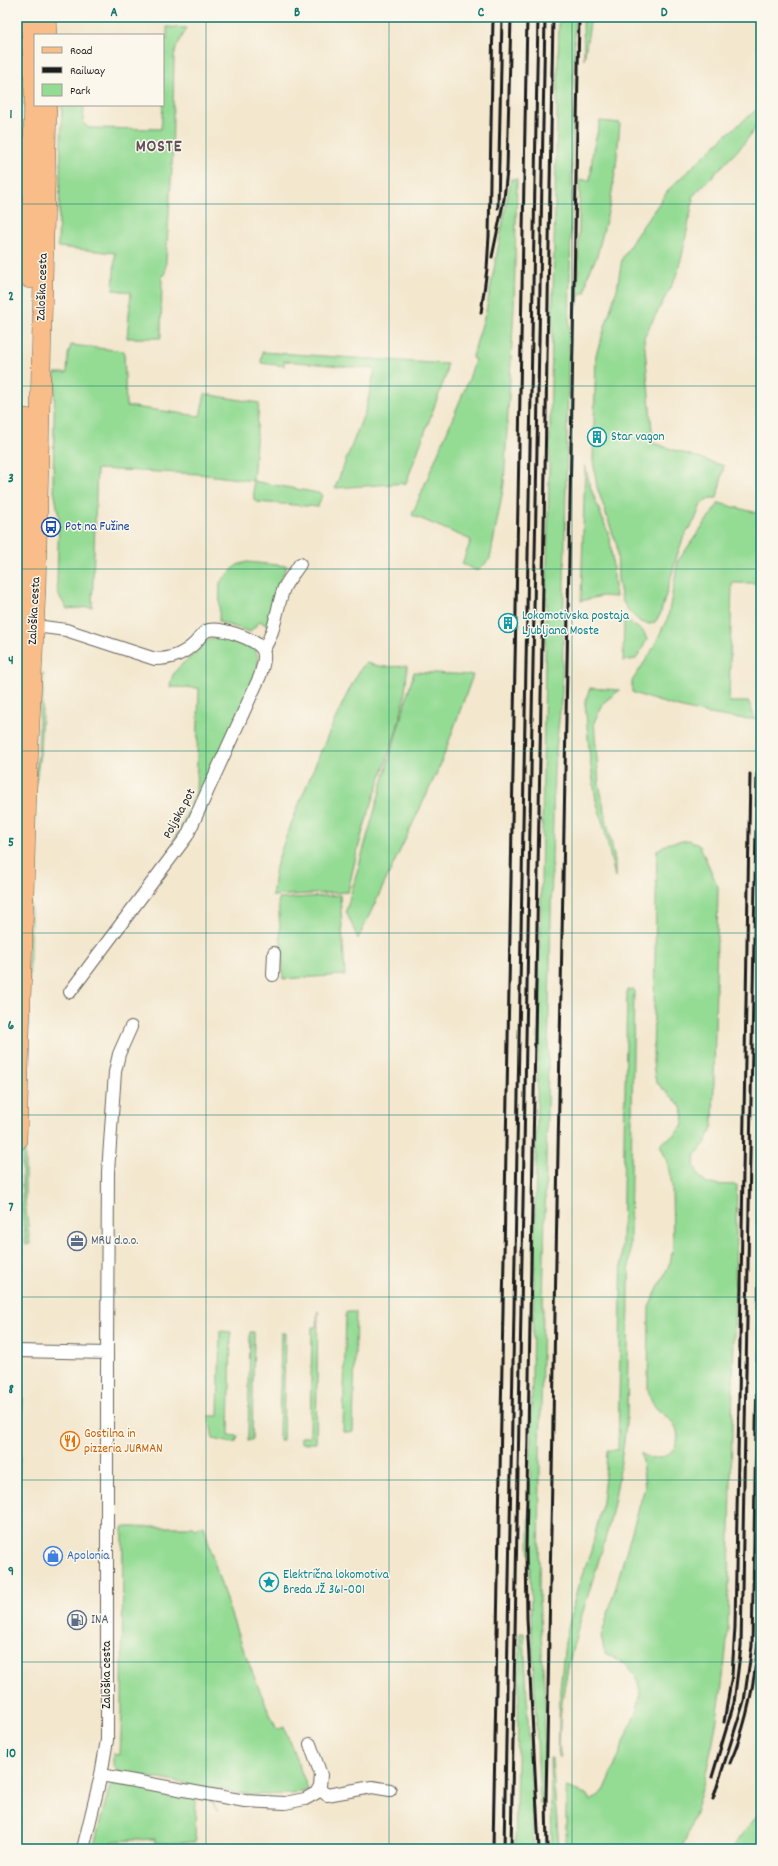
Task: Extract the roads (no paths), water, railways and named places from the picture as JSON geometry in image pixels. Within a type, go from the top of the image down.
[{"type":"main road","name":"Zaloška cesta","points":[[17,1141],[27,790],[26,433],[34,93],[30,17]]},
{"type":"main road","points":[[46,17],[47,34]]},
{"type":"main road","name":"Zaloška cesta","points":[[17,647],[26,625],[47,106]]},
{"type":"street","name":"Poljska pot","points":[[70,992],[187,836],[260,676],[264,658],[263,650],[270,639],[278,605],[285,586],[300,564]]},
{"type":"street","points":[[26,625],[66,630],[155,659],[166,659],[186,651],[207,631],[214,629],[246,637],[255,642],[263,650]]},
{"type":"street","points":[[273,975],[274,953]]},
{"type":"street","name":"Zaloška cesta","points":[[83,1849],[101,1775],[107,1740],[108,1172],[115,1072],[119,1054],[131,1027]]},
{"type":"street","points":[[17,1351],[107,1353]]},
{"type":"street","points":[[101,1775],[245,1801],[285,1803],[305,1799],[316,1793],[319,1789],[321,1775],[310,1744]]},
{"type":"street","points":[[319,1789],[327,1795],[372,1787],[390,1790]]},
{"type":"railway","points":[[481,313],[487,269],[489,236],[493,17]]},
{"type":"railway","points":[[498,208],[502,17]]},
{"type":"railway","points":[[492,257],[504,199],[507,170],[511,17]]},
{"type":"railway","points":[[493,1849],[527,17]]},
{"type":"railway","points":[[504,1849],[538,17]]},
{"type":"railway","points":[[511,1849],[545,17]]},
{"type":"railway","points":[[539,1849],[527,1618],[526,1549],[553,17]]},
{"type":"railway","points":[[547,1849],[546,1800],[579,17]]},
{"type":"railway","points":[[724,1722],[732,1675],[735,1627],[750,774]]},
{"type":"railway","points":[[712,1777],[734,1703],[741,1646],[757,774]]},
{"type":"railway","points":[[713,1799],[744,1701],[752,1646],[761,1160]]},
{"type":"railway","points":[[730,1763],[741,1733],[755,1672],[760,1610],[761,1515]]},
{"type":"place","name":"Star vagon","points":[[597,437]]},
{"type":"place","name":"Pot na Fužine","points":[[51,527]]},
{"type":"place","name":"Lokomotivska postaja Ljubljana Moste","points":[[508,623]]},
{"type":"place","name":"MRU d.o.o.","points":[[77,1241]]},
{"type":"place","name":"Gostilna in pizzeria JURMAN","points":[[70,1441]]},
{"type":"place","name":"Apolonia","points":[[53,1556]]},
{"type":"place","name":"Električna lokomotiva Breda JŽ 361-001","points":[[269,1582]]},
{"type":"place","name":"INA","points":[[77,1620]]},
{"type":"district","name":"MOSTE","points":[[159,148]]}]
